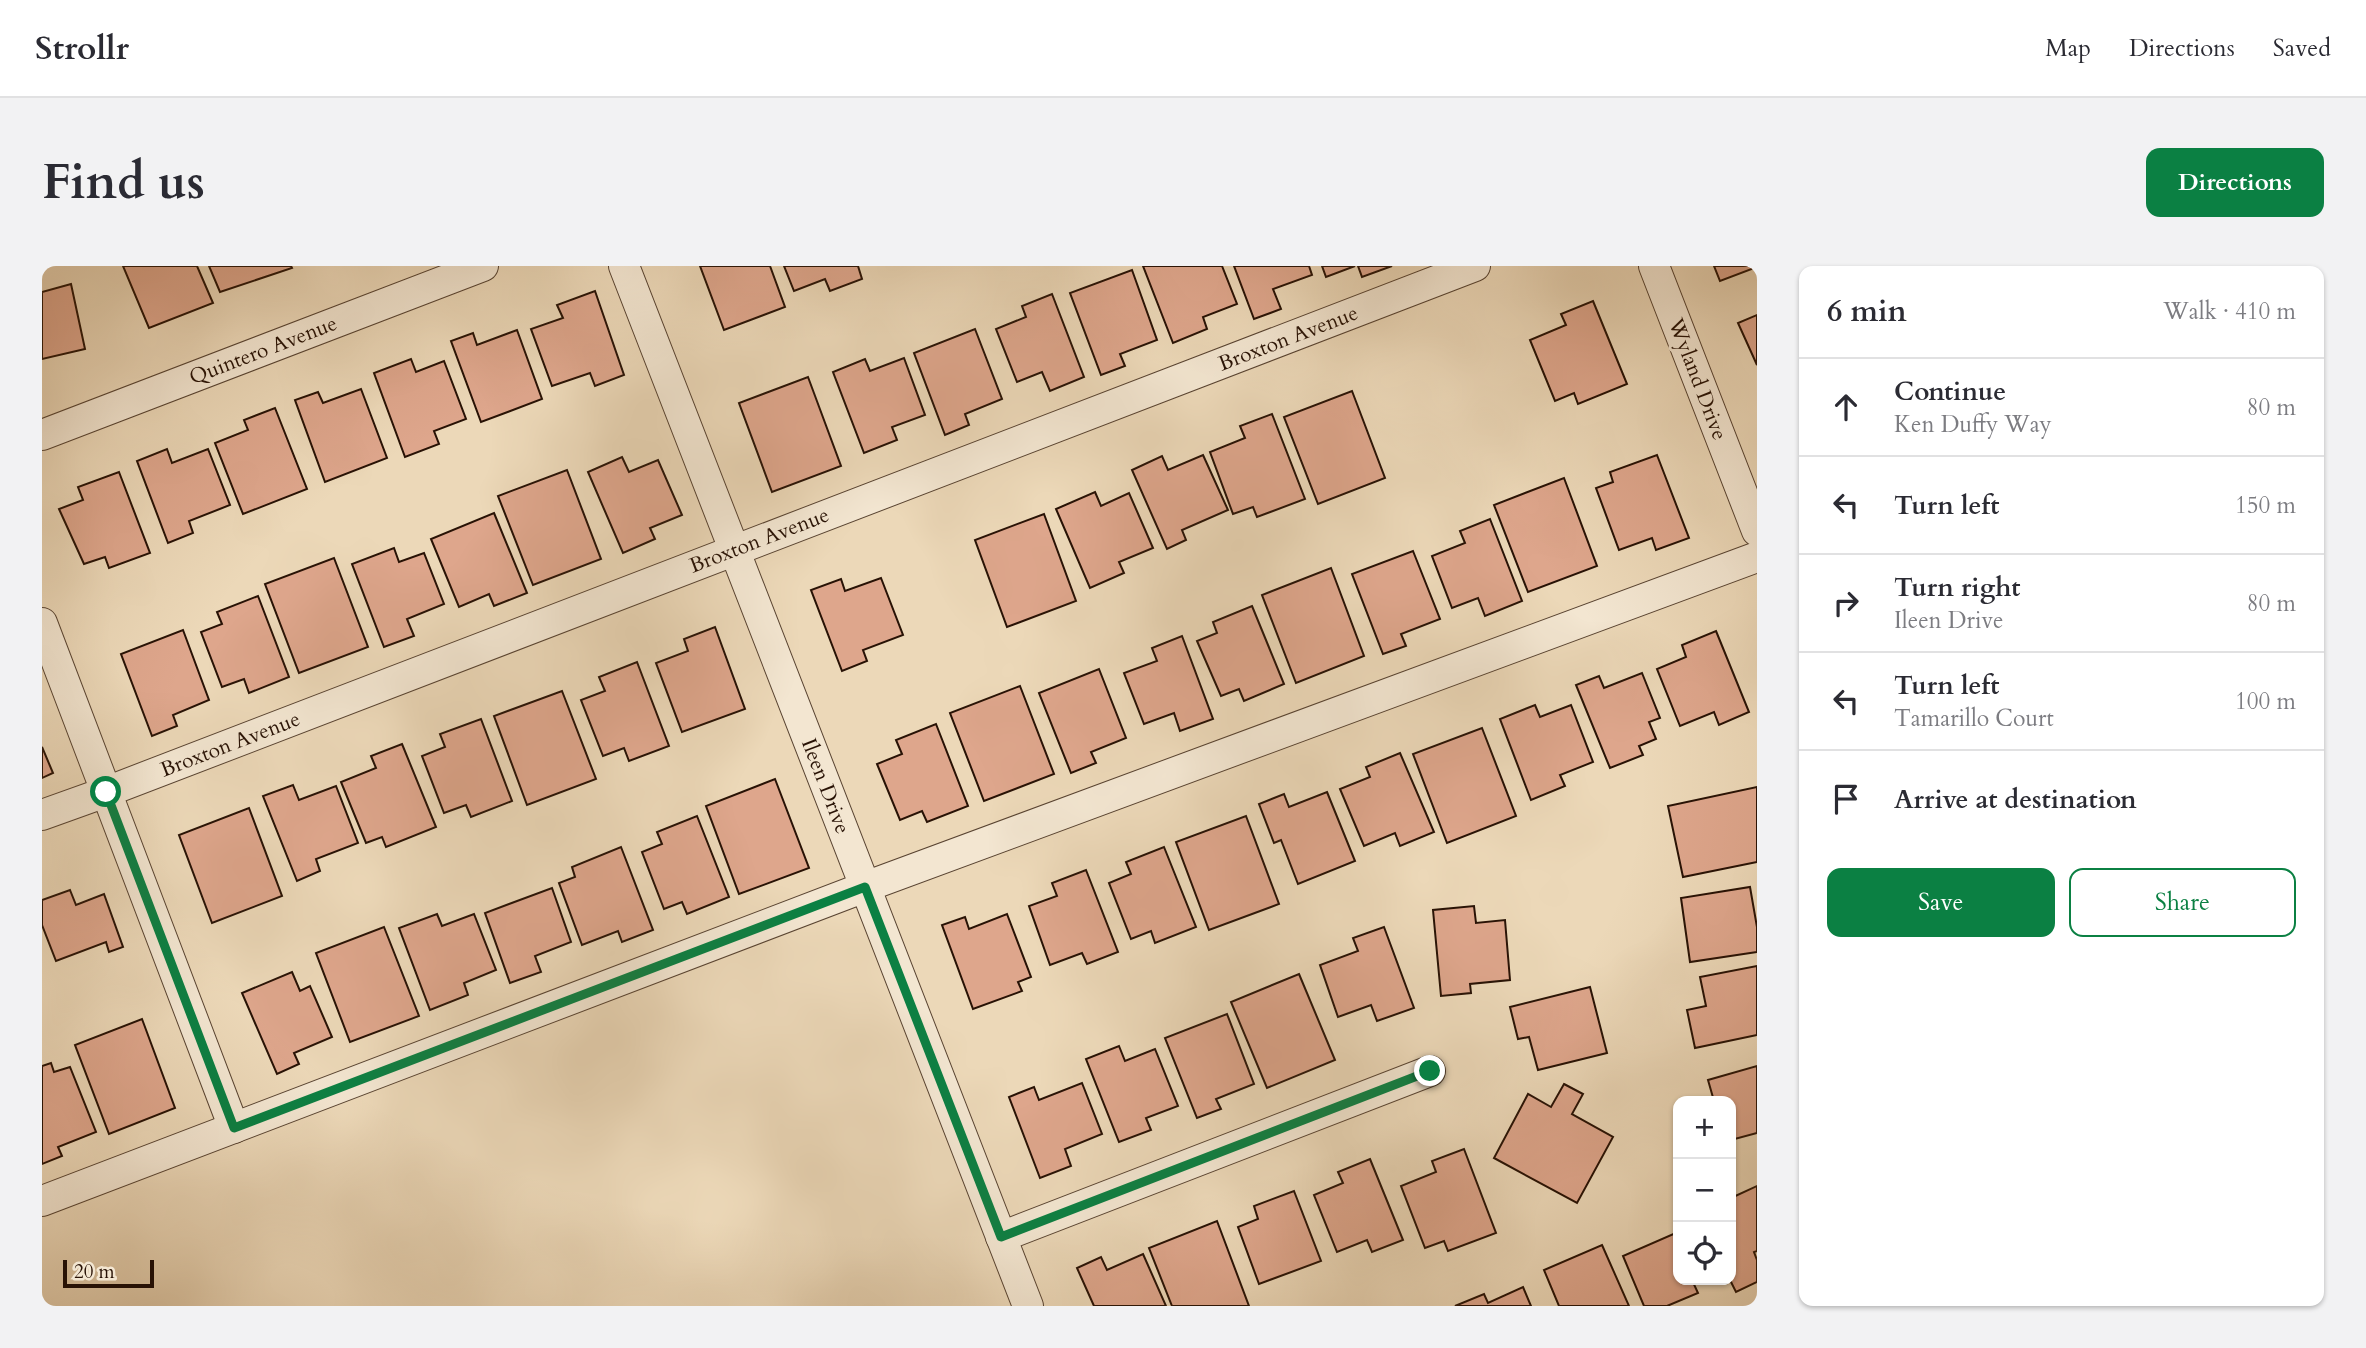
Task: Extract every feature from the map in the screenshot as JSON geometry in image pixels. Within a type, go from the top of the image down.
[{"type":"street","name":"Quintero Avenue","points":[[42,435],[483,266]]},
{"type":"street","name":"Ileen Drive","points":[[624,266],[1028,1306]]},
{"type":"street","name":"Broxton Avenue","points":[[42,815],[1475,266]]},
{"type":"street","name":"Wyland Drive","points":[[1654,266],[1757,531]]},
{"type":"street","points":[[42,1200],[865,887],[1757,557]]},
{"type":"street","points":[[42,623],[234,1128]]},
{"type":"street","points":[[1001,1237],[1430,1071]]},
{"type":"building","points":[[123,266],[197,266],[213,303],[149,328]]},
{"type":"building","points":[[209,266],[291,266],[292,268],[220,292]]},
{"type":"building","points":[[700,266],[770,266],[785,307],[724,330]]},
{"type":"building","points":[[784,266],[858,266],[862,279],[830,291],[825,279],[794,291]]},
{"type":"building","points":[[1143,266],[1222,266],[1237,304],[1203,317],[1207,329],[1173,343]]},
{"type":"building","points":[[1234,266],[1309,266],[1312,275],[1273,289],[1281,309],[1254,319]]},
{"type":"building","points":[[1322,266],[1355,266],[1326,277]]},
{"type":"building","points":[[1358,266],[1392,266],[1362,277]]},
{"type":"building","points":[[1714,266],[1757,266],[1757,267],[1720,281]]},
{"type":"building","points":[[1132,270],[1157,340],[1120,354],[1125,366],[1101,375],[1070,293]]},
{"type":"building","points":[[71,284],[85,349],[42,359],[42,292]]},
{"type":"building","points":[[595,291],[624,375],[595,386],[590,373],[552,386],[531,329],[563,318],[557,305]]},
{"type":"building","points":[[1052,294],[1084,377],[1050,391],[1042,372],[1017,382],[996,329],[1026,317],[1022,306]]},
{"type":"building","points":[[1593,301],[1627,384],[1578,404],[1574,393],[1555,401],[1530,340],[1566,325],[1561,314]]},
{"type":"building","points":[[1757,315],[1757,365],[1738,323]]},
{"type":"building","points":[[975,329],[1002,399],[965,414],[969,425],[945,435],[914,353]]},
{"type":"building","points":[[517,330],[542,399],[481,422],[451,341],[473,333],[477,345]]},
{"type":"building","points":[[904,358],[925,415],[892,427],[897,440],[864,453],[833,372],[865,359],[870,371]]},
{"type":"building","points":[[411,359],[416,372],[444,361],[466,419],[434,431],[439,444],[405,457],[374,373]]},
{"type":"building","points":[[808,377],[841,466],[772,492],[739,403]]},
{"type":"building","points":[[361,389],[387,458],[325,482],[295,400],[318,392],[323,403]]},
{"type":"building","points":[[1352,391],[1385,478],[1318,504],[1284,417]]},
{"type":"building","points":[[275,408],[307,489],[243,514],[215,443],[248,430],[244,420]]},
{"type":"building","points":[[1272,414],[1305,499],[1257,517],[1253,507],[1233,514],[1210,452],[1245,438],[1240,426]]},
{"type":"building","points":[[167,449],[172,463],[208,449],[230,505],[189,521],[193,533],[168,543],[137,461]]},
{"type":"building","points":[[1203,455],[1228,510],[1182,530],[1186,540],[1167,549],[1132,470],[1162,456],[1168,470]]},
{"type":"building","points":[[1657,455],[1689,538],[1656,550],[1652,538],[1619,550],[1596,488],[1613,482],[1610,472]]},
{"type":"building","points":[[622,457],[629,472],[658,460],[682,515],[650,528],[655,539],[623,553],[588,472]]},
{"type":"building","points":[[567,470],[601,559],[533,585],[498,496]]},
{"type":"building","points":[[119,472],[150,553],[109,568],[105,557],[84,564],[59,509],[83,500],[78,487]]},
{"type":"building","points":[[1564,478],[1597,566],[1528,592],[1494,505]]},
{"type":"building","points":[[1095,492],[1101,506],[1129,493],[1153,548],[1119,562],[1124,573],[1090,588],[1056,509]]},
{"type":"building","points":[[494,513],[527,593],[494,606],[489,594],[459,607],[431,539]]},
{"type":"building","points":[[1044,514],[1076,601],[1007,627],[975,540]]},
{"type":"building","points":[[1490,519],[1522,601],[1485,616],[1478,598],[1452,608],[1432,556],[1465,543],[1460,531]]},
{"type":"building","points":[[394,548],[399,562],[424,553],[444,604],[407,619],[414,636],[384,647],[352,564]]},
{"type":"building","points":[[1413,551],[1440,619],[1401,634],[1406,646],[1383,654],[1352,574]]},
{"type":"building","points":[[334,558],[368,647],[299,673],[265,584]]},
{"type":"building","points":[[1331,568],[1364,656],[1296,683],[1262,595]]},
{"type":"building","points":[[881,578],[903,635],[863,650],[867,661],[842,671],[811,590],[841,579],[845,591]]},
{"type":"building","points":[[258,596],[289,677],[249,693],[244,679],[222,687],[201,632],[222,624],[217,612]]},
{"type":"building","points":[[1252,606],[1284,684],[1244,701],[1239,689],[1221,696],[1197,641],[1217,633],[1213,622]]},
{"type":"building","points":[[715,627],[745,709],[682,732],[656,663],[688,651],[684,639]]},
{"type":"building","points":[[183,630],[209,700],[173,715],[177,726],[152,736],[121,654]]},
{"type":"building","points":[[1716,631],[1749,712],[1719,725],[1714,712],[1680,726],[1657,669],[1686,657],[1682,645]]},
{"type":"building","points":[[1182,636],[1213,719],[1180,731],[1174,713],[1144,724],[1124,673],[1157,661],[1152,648]]},
{"type":"building","points":[[637,662],[669,746],[629,761],[624,748],[603,756],[581,700],[605,691],[599,677]]},
{"type":"building","points":[[1099,669],[1126,738],[1091,752],[1096,763],[1071,773],[1039,693]]},
{"type":"building","points":[[1642,673],[1660,718],[1649,722],[1656,739],[1639,746],[1643,755],[1610,768],[1576,685],[1599,676],[1604,688]]},
{"type":"building","points":[[1020,686],[1054,774],[984,801],[950,713]]},
{"type":"building","points":[[562,691],[596,779],[527,805],[494,716]]},
{"type":"building","points":[[1535,705],[1540,717],[1571,705],[1593,762],[1560,775],[1565,786],[1531,800],[1500,719]]},
{"type":"building","points":[[481,719],[512,801],[471,817],[466,805],[444,813],[422,756],[445,747],[440,734]]},
{"type":"building","points":[[936,724],[968,806],[927,822],[922,811],[900,820],[877,764],[902,754],[896,740]]},
{"type":"building","points":[[1482,728],[1516,816],[1447,843],[1413,754]]},
{"type":"building","points":[[402,744],[436,827],[386,847],[382,837],[366,843],[341,782],[376,768],[371,756]]},
{"type":"building","points":[[42,747],[53,773],[42,778]]},
{"type":"building","points":[[1400,753],[1434,832],[1400,846],[1395,833],[1364,846],[1340,789],[1370,777],[1366,767]]},
{"type":"building","points":[[775,779],[809,868],[739,894],[706,806]]},
{"type":"building","points":[[293,785],[299,800],[336,786],[358,843],[316,859],[320,871],[297,881],[263,796]]},
{"type":"building","points":[[1757,787],[1757,862],[1683,877],[1668,806]]},
{"type":"building","points":[[1327,792],[1355,861],[1298,884],[1281,840],[1274,843],[1259,804],[1284,794],[1289,807]]},
{"type":"building","points":[[249,808],[282,896],[212,923],[179,835]]},
{"type":"building","points":[[697,816],[729,897],[687,914],[682,902],[664,909],[642,852],[662,844],[657,832]]},
{"type":"building","points":[[1246,816],[1279,904],[1209,930],[1176,842]]},
{"type":"building","points":[[621,847],[653,930],[622,942],[618,931],[582,945],[559,883],[575,877],[572,867]]},
{"type":"building","points":[[1164,847],[1196,927],[1155,943],[1151,931],[1131,939],[1109,883],[1131,874],[1126,862]]},
{"type":"building","points":[[1086,870],[1118,952],[1087,964],[1082,953],[1050,965],[1029,906],[1057,896],[1052,883]]},
{"type":"building","points":[[1750,887],[1757,927],[1757,952],[1690,962],[1681,898]]},
{"type":"building","points":[[552,888],[571,942],[535,956],[541,972],[510,983],[485,913]]},
{"type":"building","points":[[70,890],[76,905],[104,894],[123,947],[109,952],[106,942],[56,961],[42,925],[42,900]]},
{"type":"building","points":[[1474,906],[1476,923],[1505,920],[1510,980],[1470,984],[1471,993],[1441,996],[1433,910]]},
{"type":"building","points":[[437,914],[442,926],[474,914],[496,970],[464,983],[468,995],[430,1010],[399,928]]},
{"type":"building","points":[[1007,914],[1031,977],[1018,982],[1022,991],[973,1009],[942,925],[965,917],[969,929]]},
{"type":"building","points":[[384,927],[419,1016],[350,1042],[316,953]]},
{"type":"building","points":[[1384,927],[1414,1008],[1377,1021],[1371,1005],[1338,1017],[1320,965],[1358,951],[1353,938]]},
{"type":"building","points":[[1757,966],[1757,1035],[1695,1048],[1687,1010],[1706,1006],[1700,977]]},
{"type":"building","points":[[292,972],[300,991],[310,986],[332,1037],[294,1053],[299,1064],[277,1074],[242,993]]},
{"type":"building","points":[[1299,974],[1335,1060],[1267,1088],[1231,1002]]},
{"type":"building","points":[[1590,987],[1607,1053],[1538,1070],[1529,1037],[1518,1039],[1510,1007]]},
{"type":"building","points":[[1227,1014],[1254,1084],[1216,1099],[1221,1109],[1197,1118],[1165,1038]]},
{"type":"building","points":[[142,1019],[175,1108],[109,1134],[75,1045]]},
{"type":"building","points":[[1119,1046],[1125,1061],[1155,1049],[1178,1106],[1146,1118],[1151,1130],[1119,1142],[1086,1059]]},
{"type":"building","points":[[51,1063],[54,1072],[70,1067],[96,1132],[58,1147],[62,1156],[42,1164],[42,1066]]},
{"type":"building","points":[[1757,1066],[1757,1133],[1736,1139],[1736,1096],[1713,1096],[1708,1080]]},
{"type":"building","points":[[1082,1083],[1102,1134],[1065,1149],[1071,1166],[1040,1178],[1009,1097],[1034,1087],[1039,1100]]},
{"type":"building","points":[[1564,1084],[1583,1094],[1572,1114],[1613,1137],[1577,1203],[1494,1158],[1528,1094],[1551,1107]]},
{"type":"building","points":[[1464,1149],[1496,1233],[1448,1251],[1444,1241],[1425,1248],[1401,1186],[1436,1172],[1432,1161]]},
{"type":"building","points":[[1370,1159],[1403,1240],[1372,1252],[1367,1240],[1337,1252],[1314,1195],[1343,1183],[1338,1172]]},
{"type":"building","points":[[1757,1186],[1757,1251],[1754,1252],[1757,1260],[1757,1282],[1736,1292],[1732,1285],[1736,1285],[1736,1196]]},
{"type":"building","points":[[1294,1191],[1321,1261],[1259,1284],[1238,1227],[1258,1219],[1254,1206]]},
{"type":"building","points":[[1217,1221],[1249,1306],[1172,1306],[1149,1248]]},
{"type":"building","points":[[1673,1234],[1673,1285],[1694,1285],[1698,1293],[1667,1306],[1644,1306],[1623,1256]]},
{"type":"building","points":[[1602,1245],[1629,1306],[1559,1306],[1544,1270]]},
{"type":"building","points":[[1143,1254],[1166,1306],[1094,1306],[1077,1268],[1101,1257],[1107,1270]]},
{"type":"building","points":[[1523,1287],[1531,1306],[1455,1306],[1484,1294],[1488,1303]]},
{"type":"route","points":[[106,792],[234,1128],[865,887],[1001,1237],[1430,1071]]}]
